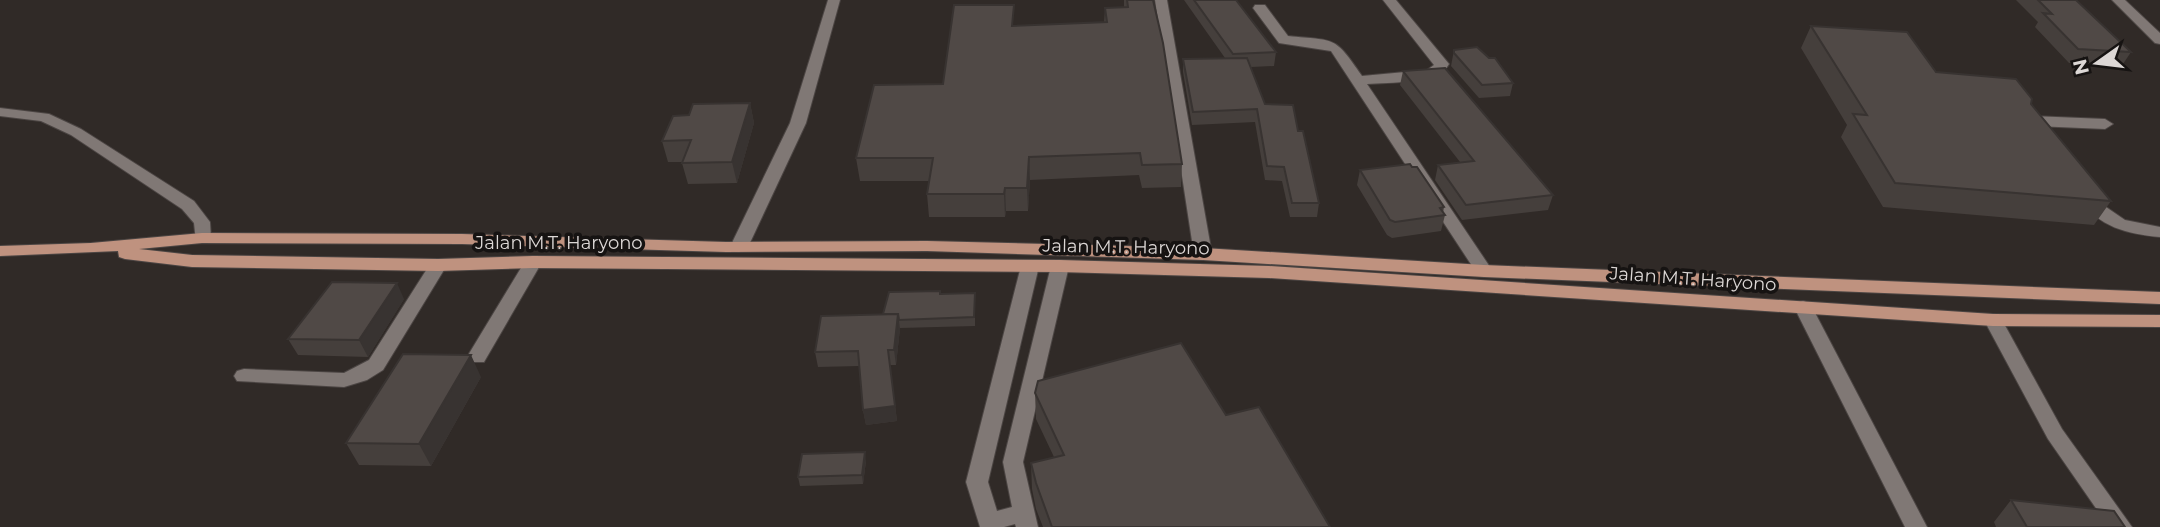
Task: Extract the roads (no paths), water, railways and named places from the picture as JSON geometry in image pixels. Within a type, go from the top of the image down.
[{"type":"main road","name":"Jalan M.T. Haryono","points":[[0,251],[91,248],[202,238],[462,239],[739,247],[927,246],[1203,254],[1484,271],[2160,298]]},
{"type":"main road","points":[[688,265],[695,245]]},
{"type":"main road","name":"Jalan M.T. Haryono","points":[[91,248],[192,261],[438,265],[533,262],[688,265],[1060,265],[1269,272],[1993,320],[2160,321]]},
{"type":"street","points":[[739,247],[797,123],[835,0]]},
{"type":"street","points":[[1161,0],[1203,254]]},
{"type":"street","points":[[1356,81],[1430,74],[1440,68],[1438,59],[1389,0]]},
{"type":"street","points":[[2118,0],[2160,40]]},
{"type":"street","points":[[1260,8],[1284,40],[1326,44],[1336,48],[1484,271]]},
{"type":"street","points":[[0,113],[44,117],[76,132],[188,205],[202,222],[202,238]]},
{"type":"street","points":[[2042,145],[2027,125],[2030,121],[2105,124]]},
{"type":"street","points":[[2075,185],[2099,214],[2109,221],[2130,230],[2160,232]]},
{"type":"street","points":[[477,357],[533,262]]},
{"type":"street","points":[[244,376],[344,380],[360,375],[376,365],[438,265]]},
{"type":"street","points":[[1030,266],[977,482],[990,524],[1025,520],[1013,462],[1060,265]]},
{"type":"street","points":[[1803,307],[1916,527]]},
{"type":"street","points":[[1993,320],[2055,434],[2120,527]]},
{"type":"street","points":[[987,446],[1017,449]]}]
